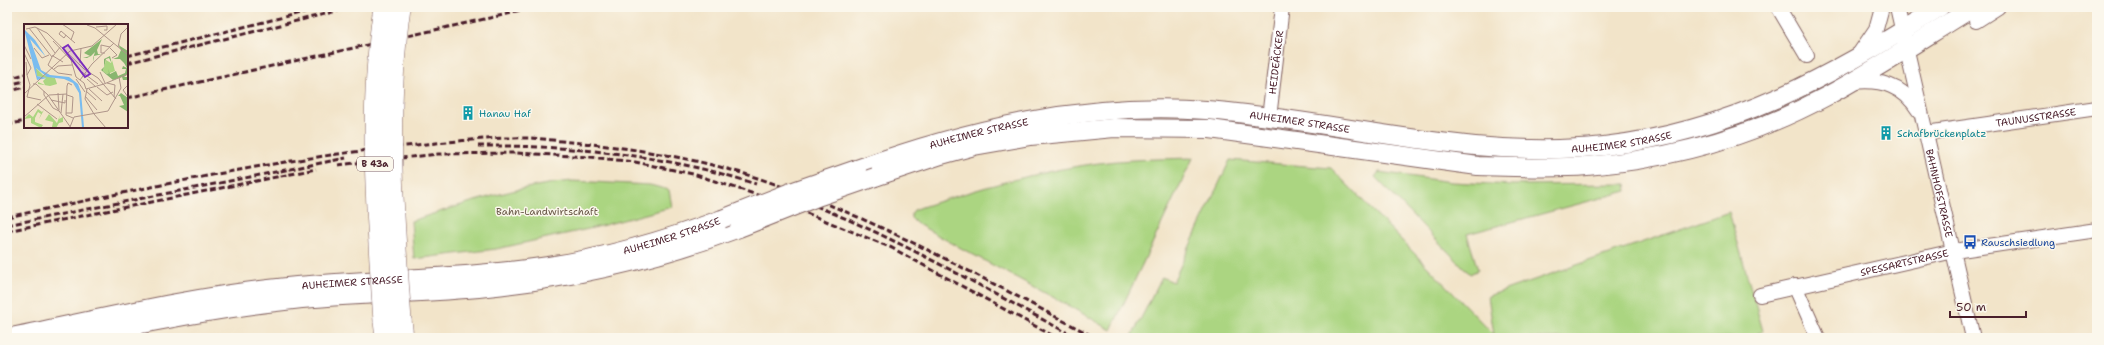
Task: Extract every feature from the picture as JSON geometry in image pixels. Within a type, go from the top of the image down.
[{"type":"highway","name":"B 43a","points":[[384,7],[377,64],[375,166],[393,329]]},
{"type":"highway","name":"B 43a","points":[[393,329],[391,121],[394,56],[400,7]]},
{"type":"main road","name":"AUHEIMER STRASSE","points":[[7,338],[158,307],[288,286],[488,273],[550,266],[646,244],[722,219],[788,193],[910,151],[977,132],[1016,123],[1103,111],[1165,108],[1206,110],[1498,148],[1570,149],[1604,146],[1671,135],[1706,125],[1784,97],[1847,64],[1940,7]]},
{"type":"main road","name":"AUHEIMER STRASSE","points":[[71,338],[198,313],[266,304],[479,288],[552,279],[650,258],[699,243],[820,196],[941,155],[974,146],[1037,135],[1114,128],[1210,129],[1478,166],[1522,168],[1585,166],[1628,162],[1678,152],[1728,137],[1798,110],[1851,82],[1906,49],[1975,14]]},
{"type":"street","name":"HEIDEÄCKER","points":[[1269,118],[1282,7]]},
{"type":"street","points":[[1778,7],[1807,56]]},
{"type":"street","points":[[1847,64],[1859,55],[1871,38],[1882,7]]},
{"type":"street","name":"BAHNHOFSTRASSE","points":[[1897,7],[1973,338]]},
{"type":"street","points":[[1975,14],[1998,7]]},
{"type":"street","points":[[1851,82],[1874,81],[1893,85],[1910,98],[1922,115]]},
{"type":"street","name":"TAUNUSSTRASSE","points":[[1926,133],[2097,108]]},
{"type":"street","name":"SPESSARTSTRASSE","points":[[1760,295],[1794,286],[1954,251],[2097,230]]},
{"type":"street","points":[[1794,286],[1818,338]]},
{"type":"green space","points":[[1193,158],[1111,330],[1063,302],[940,237],[916,223],[911,218],[911,214],[914,210],[922,207],[1031,175],[1076,166],[1111,162],[1146,159]]},
{"type":"green space","points":[[1230,160],[1331,168],[1494,335],[1488,296],[1729,212],[1763,331],[1749,338],[1131,338],[1162,277],[1173,282]]},
{"type":"green space","points":[[1379,172],[1451,182],[1512,185],[1626,184],[1627,191],[1467,234],[1478,270],[1470,274],[1375,177]]},
{"type":"green space","name":"Bahn-Landwirtschaft","points":[[572,181],[650,185],[669,190],[672,207],[593,228],[496,249],[414,259],[411,221],[511,191],[551,183]]},
{"type":"railway","points":[[128,56],[324,7]]},
{"type":"railway","points":[[128,63],[353,7]]},
{"type":"railway","points":[[128,98],[539,7]]},
{"type":"railway","points":[[7,79],[24,74]]},
{"type":"railway","points":[[7,85],[24,81]]},
{"type":"railway","points":[[7,92],[24,87]]},
{"type":"railway","points":[[7,125],[24,121]]},
{"type":"railway","points":[[7,217],[206,176],[356,152],[453,141],[500,138],[531,138],[582,143],[644,151],[705,163],[745,174],[791,190],[880,227],[924,248],[1096,338]]},
{"type":"railway","points":[[478,146],[548,147],[618,154],[688,166],[756,184]]},
{"type":"railway","points":[[338,165],[438,154],[516,153],[590,157],[635,162],[693,174],[782,203],[892,248],[1057,338]]},
{"type":"railway","points":[[7,225],[346,158]]},
{"type":"railway","points":[[7,231],[316,169]]},
{"type":"railway","points":[[782,193],[858,224],[932,260],[1077,338]]},
{"type":"place","name":"Hanau Haf","points":[[468,113]]},
{"type":"place","name":"Schafbrückenplatz","points":[[1886,133]]},
{"type":"place","name":"Rauschsiedlung","points":[[1970,242]]}]
